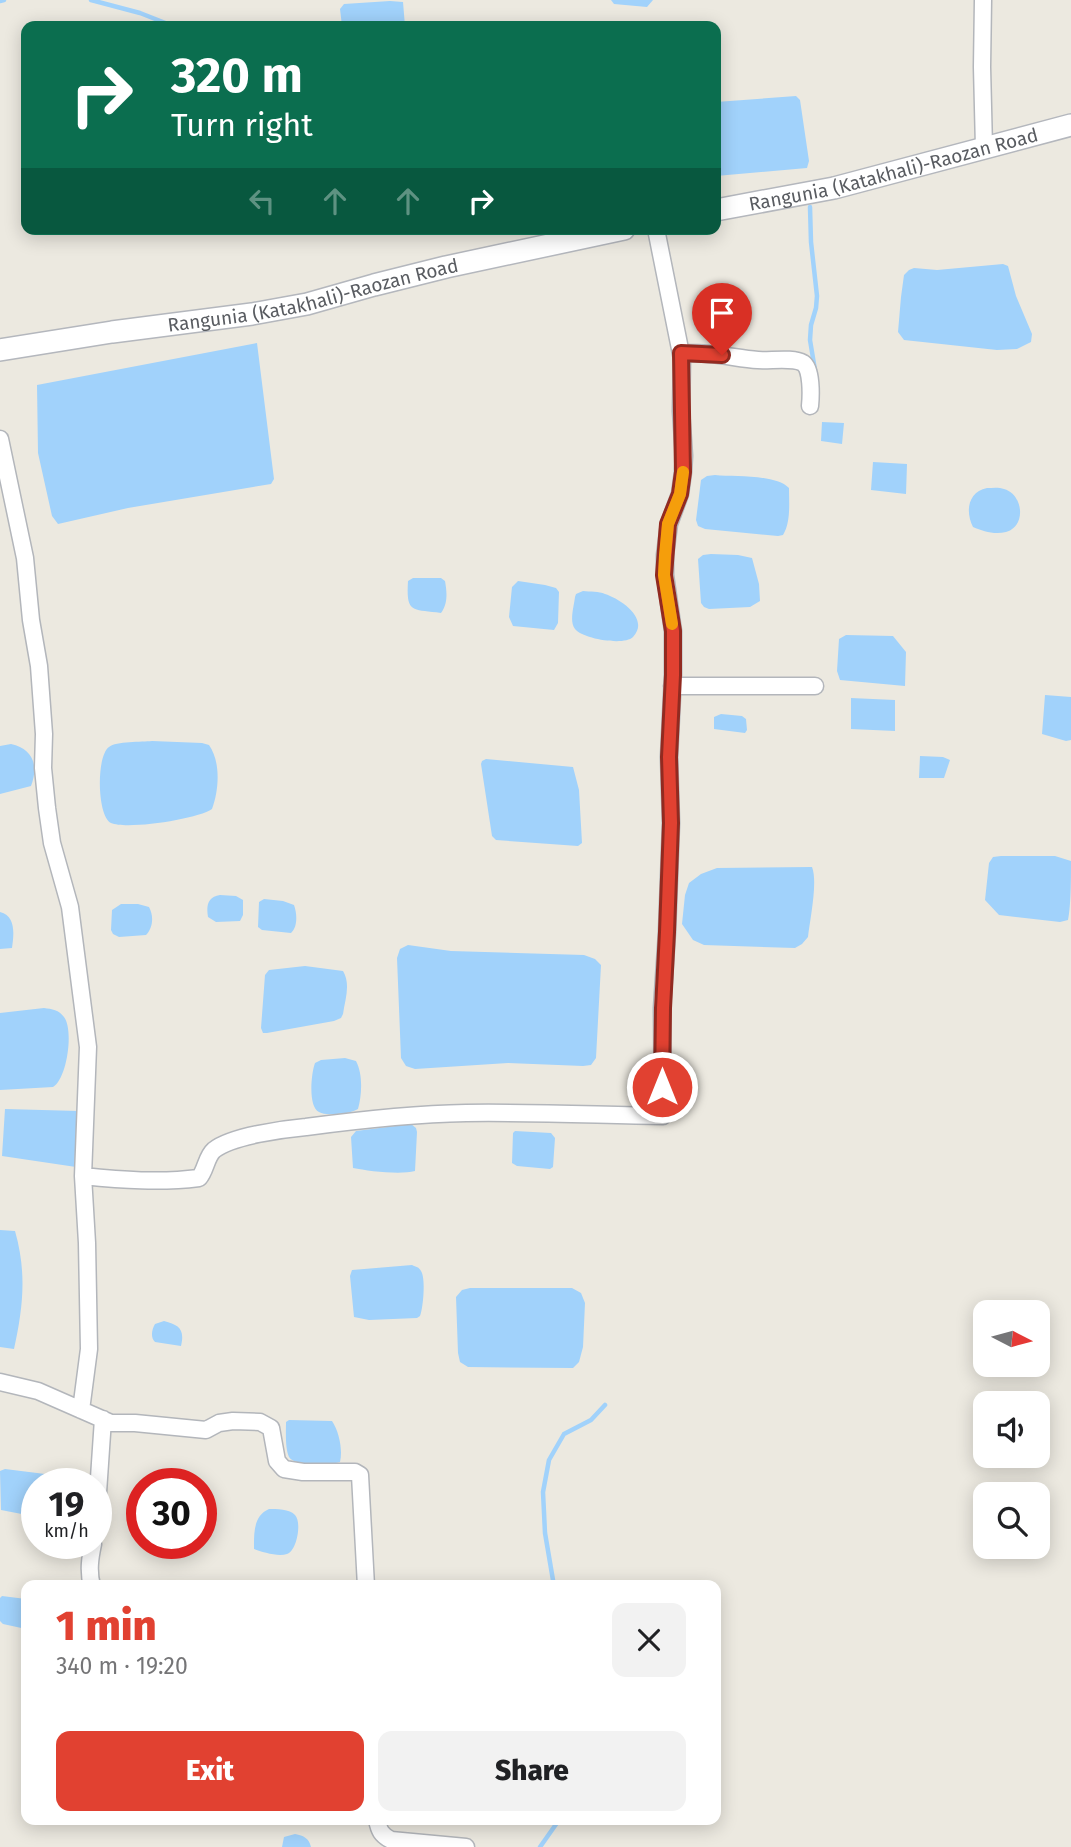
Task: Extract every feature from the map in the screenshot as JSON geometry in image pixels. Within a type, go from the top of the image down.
[{"type":"main road","name":"Rangunia (Katakhali)-Raozan Road","points":[[721,209],[834,188],[1071,125]]},
{"type":"main road","name":"Rangunia (Katakhali)-Raozan Road","points":[[0,351],[307,304],[434,270],[596,235]]},
{"type":"street","points":[[983,0],[984,148]]},
{"type":"street","points":[[83,1176],[149,1181],[199,1178],[204,1173],[211,1153],[216,1149],[271,1131],[318,1125],[464,1113],[663,1116],[663,1008],[670,864],[669,757],[673,631],[664,575],[668,524],[680,494],[683,472],[681,353],[657,235]]},
{"type":"street","points":[[681,353],[740,359],[792,360],[802,363],[806,366],[809,377],[810,406]]},
{"type":"street","points":[[0,439],[25,558],[39,666],[47,808],[52,843],[70,907],[88,1047],[83,1176],[89,1349],[81,1410]]},
{"type":"street","points":[[672,686],[815,686]]},
{"type":"street","points":[[0,1382],[38,1391],[111,1423],[206,1430],[219,1423],[260,1422],[271,1427],[277,1461],[284,1469],[303,1472],[355,1472],[359,1475],[361,1488],[366,1580]]},
{"type":"street","points":[[100,1468],[103,1419]]},
{"type":"street","points":[[90,1559],[90,1580]]},
{"type":"street","points":[[378,1825],[381,1834],[391,1840],[466,1847]]},
{"type":"water","points":[[611,0],[653,0],[647,7],[614,4]]},
{"type":"water","points":[[403,2],[405,21],[341,21],[340,9],[344,4]]},
{"type":"water","points":[[796,96],[800,100],[809,161],[807,168],[721,176],[721,102]]},
{"type":"water","points":[[1003,264],[1008,266],[1016,296],[1032,334],[1031,342],[1017,349],[997,350],[904,340],[898,332],[904,275],[909,270]]},
{"type":"water","points":[[257,343],[274,479],[271,484],[128,508],[58,524],[52,516],[38,453],[37,385]]},
{"type":"water","points":[[822,422],[844,423],[842,444],[821,441]]},
{"type":"water","points":[[873,462],[907,464],[906,494],[871,490]]},
{"type":"water","points":[[715,475],[765,478],[789,488],[788,518],[783,535],[705,529],[698,526],[696,520],[701,480]]},
{"type":"water","points":[[987,488],[1004,489],[1019,503],[1020,517],[1013,529],[997,533],[973,527],[969,515],[970,503],[976,494]]},
{"type":"water","points":[[711,554],[752,558],[759,584],[760,601],[750,607],[704,607],[701,603],[698,559]]},
{"type":"water","points":[[413,578],[441,578],[445,581],[446,602],[441,613],[417,610],[410,605],[408,581]]},
{"type":"water","points":[[518,581],[545,585],[556,588],[559,592],[558,623],[554,630],[513,626],[509,617],[512,587]]},
{"type":"water","points":[[583,591],[603,593],[625,605],[638,623],[633,637],[621,641],[604,640],[579,633],[573,626],[572,618],[576,594]]},
{"type":"water","points":[[846,635],[893,636],[906,652],[905,686],[840,680],[837,671],[839,639]]},
{"type":"water","points":[[1045,695],[1071,697],[1071,740],[1042,734]]},
{"type":"water","points":[[851,698],[895,700],[895,731],[851,729]]},
{"type":"water","points":[[721,714],[742,716],[746,719],[745,733],[714,729],[714,717]]},
{"type":"water","points":[[152,741],[209,745],[216,760],[218,776],[212,809],[162,822],[132,825],[111,823],[106,818],[101,798],[100,773],[105,753],[109,747],[117,744]]},
{"type":"water","points":[[0,746],[19,746],[29,754],[34,765],[33,778],[31,786],[0,794]]},
{"type":"water","points":[[920,756],[950,760],[944,778],[919,778]]},
{"type":"water","points":[[486,759],[573,767],[579,790],[582,843],[578,846],[496,840],[492,836],[481,764]]},
{"type":"water","points":[[1055,856],[1071,861],[1068,920],[1060,922],[999,915],[985,900],[989,863],[993,857]]},
{"type":"water","points":[[812,867],[814,891],[808,937],[795,948],[704,945],[693,940],[682,924],[689,883],[701,874],[717,868]]},
{"type":"water","points":[[220,895],[236,896],[243,900],[243,915],[240,921],[216,922],[208,917],[209,902]]},
{"type":"water","points":[[264,899],[294,905],[296,920],[291,933],[262,930],[258,927],[259,902]]},
{"type":"water","points":[[121,904],[149,907],[152,922],[146,935],[119,937],[113,934],[112,910]]},
{"type":"water","points":[[0,912],[11,921],[12,948],[0,949]]},
{"type":"water","points":[[408,945],[451,951],[584,955],[595,959],[601,965],[596,1058],[591,1065],[583,1066],[508,1063],[415,1069],[406,1066],[401,1058],[397,958],[400,949]]},
{"type":"water","points":[[305,966],[343,971],[347,987],[341,1018],[263,1033],[261,1028],[265,975],[269,970]]},
{"type":"water","points":[[44,1008],[60,1013],[67,1023],[68,1054],[62,1075],[53,1087],[0,1090],[0,1013]]},
{"type":"water","points":[[345,1058],[356,1061],[360,1072],[358,1109],[342,1113],[321,1113],[313,1104],[312,1097],[315,1063]]},
{"type":"water","points":[[5,1109],[79,1111],[76,1167],[2,1156]]},
{"type":"water","points":[[411,1124],[417,1132],[415,1171],[393,1173],[353,1168],[351,1137],[356,1131]]},
{"type":"water","points":[[515,1131],[551,1133],[555,1138],[553,1167],[517,1166],[512,1163]]},
{"type":"water","points":[[0,1230],[15,1231],[21,1261],[20,1319],[14,1349],[0,1347]]},
{"type":"water","points":[[412,1265],[423,1275],[420,1316],[369,1320],[354,1317],[350,1276],[352,1270]]},
{"type":"water","points":[[572,1288],[581,1293],[585,1303],[583,1347],[579,1362],[573,1368],[468,1367],[460,1362],[456,1297],[462,1290]]},
{"type":"water","points":[[164,1321],[180,1329],[181,1346],[153,1340],[155,1324]]},
{"type":"water","points":[[332,1421],[340,1441],[340,1462],[313,1464],[298,1462],[289,1457],[286,1422]]},
{"type":"water","points":[[0,1471],[21,1471],[21,1514],[1,1510]]},
{"type":"water","points":[[269,1509],[290,1512],[297,1519],[296,1542],[287,1554],[275,1555],[254,1549],[257,1521]]},
{"type":"water","points":[[0,1598],[21,1598],[21,1628],[0,1621]]},
{"type":"water","points":[[295,1834],[306,1838],[311,1847],[282,1847],[284,1837]]},
{"type":"waterway","points":[[0,1],[4,0]]},
{"type":"waterway","points":[[91,0],[160,21]]},
{"type":"waterway","points":[[810,207],[817,296],[810,340],[815,370]]},
{"type":"waterway","points":[[553,1580],[545,1533],[543,1492],[549,1460],[564,1434],[591,1420],[605,1405]]},
{"type":"waterway","points":[[540,1847],[555,1825]]},
{"type":"slow traffic","points":[[672,624],[664,575],[665,555],[668,524],[680,494],[683,472]]},
{"type":"route","points":[[662,1087],[673,675],[673,631],[664,575],[668,524],[680,494],[683,472],[681,353],[722,355]]}]
